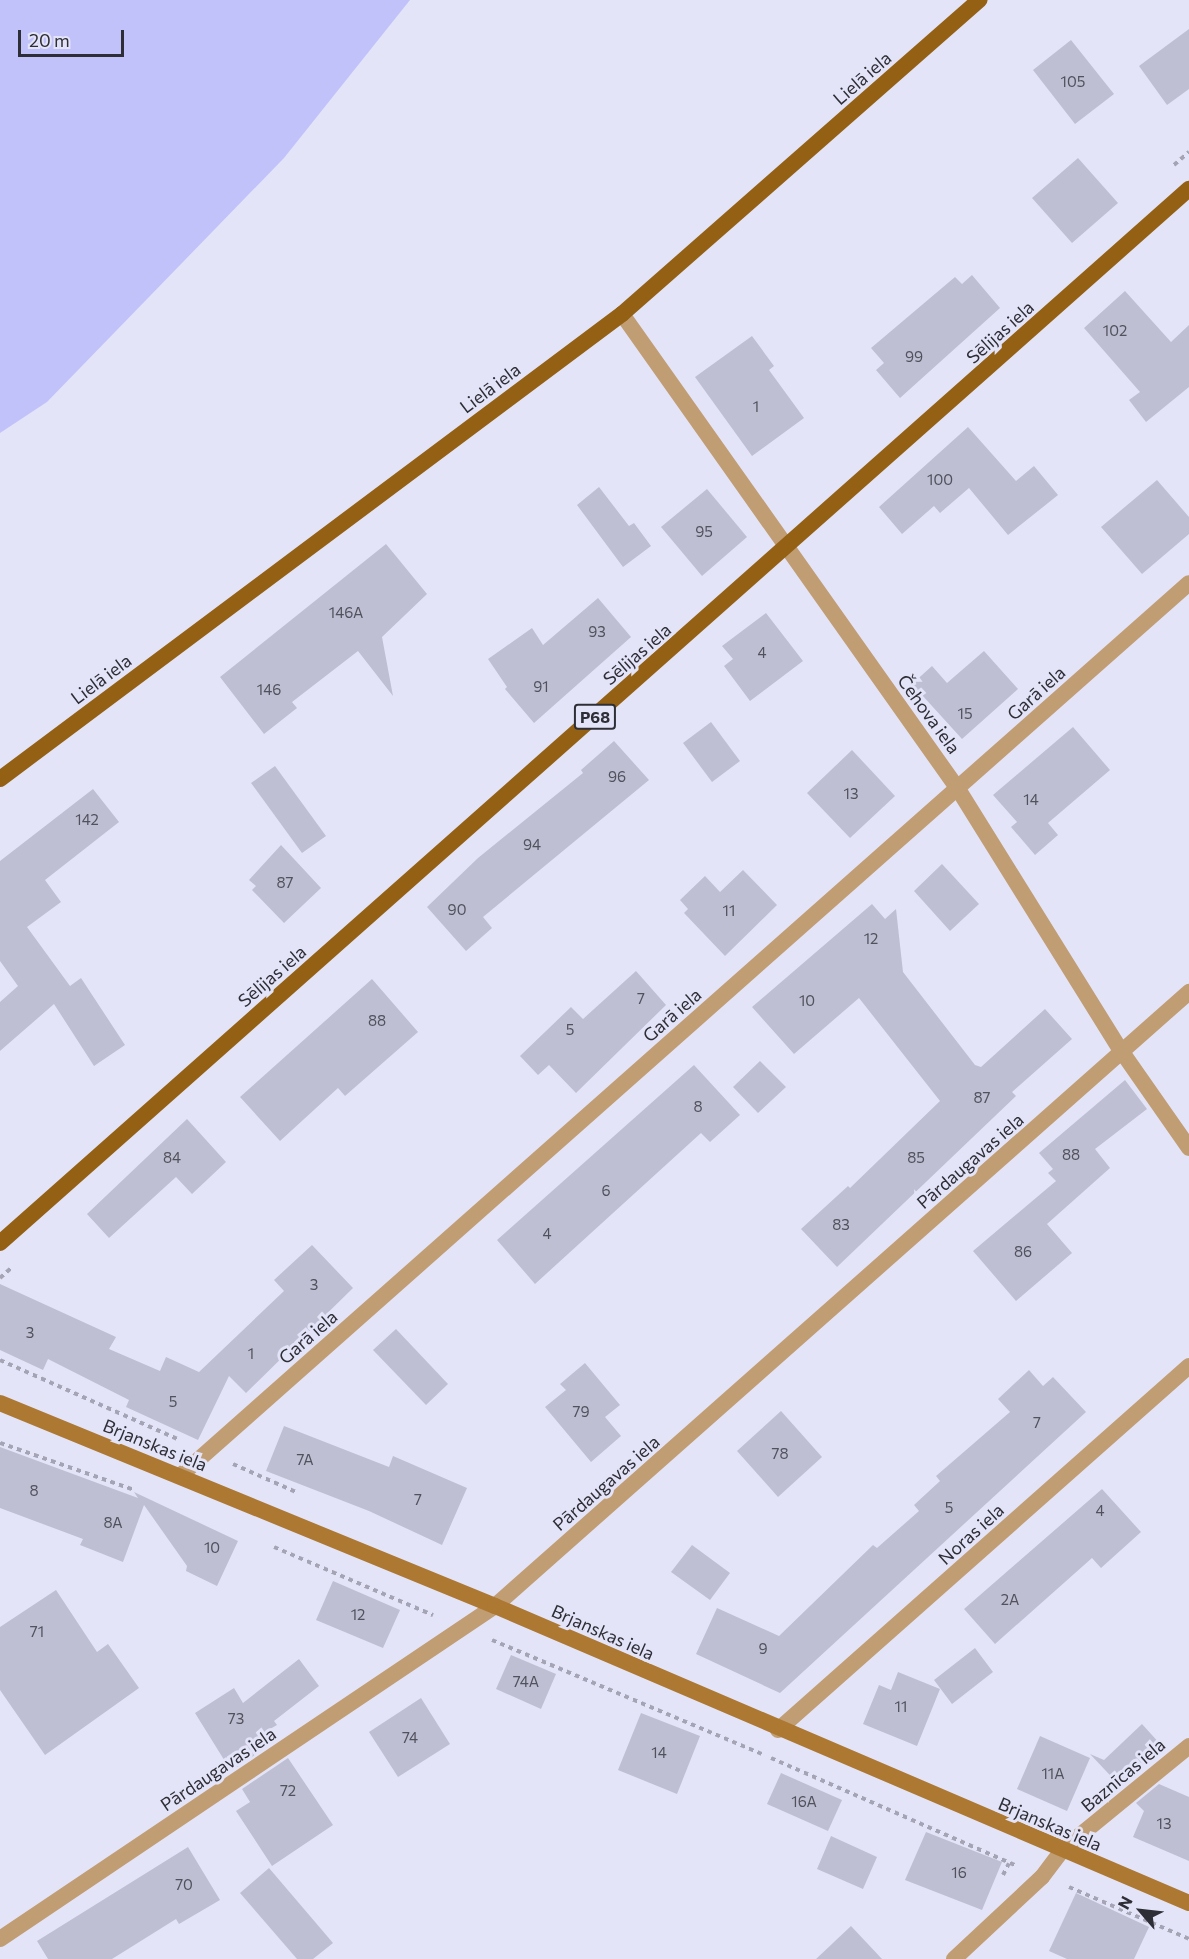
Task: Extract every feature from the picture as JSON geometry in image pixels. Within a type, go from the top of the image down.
[{"type":"main road","name":"Lielā iela","points":[[0,779],[622,314],[980,0]]},
{"type":"main road","name":"Sēlijas iela","points":[[0,1243],[1189,189]]},
{"type":"main road","name":"Brjanskas iela","points":[[0,1403],[495,1606],[778,1730],[1189,1903]]},
{"type":"street","name":"Čehova iela","points":[[622,314],[958,789],[1122,1052],[1189,1148]]},
{"type":"street","name":"Garā iela","points":[[180,1476],[1189,583]]},
{"type":"street","name":"Pārdaugavas iela","points":[[0,1939],[495,1606],[1189,992]]},
{"type":"street","name":"Noras iela","points":[[778,1730],[1189,1366]]},
{"type":"street","name":"Baznīcas iela","points":[[954,1959],[1042,1877],[1062,1850],[1189,1746]]},
{"type":"path","points":[[0,1443],[138,1491]]},
{"type":"path","points":[[268,1545],[1189,1939]]},
{"type":"water","points":[[0,0],[410,0],[284,158],[47,402],[0,433]]},
{"type":"building","points":[[1189,29],[1189,89],[1167,105],[1139,66]]},
{"type":"building","points":[[1071,40],[1114,94],[1075,124],[1033,70]]},
{"type":"building","points":[[1078,158],[1118,203],[1072,243],[1032,198]]},
{"type":"building","points":[[972,275],[1000,308],[900,398],[876,370],[884,363],[871,348],[955,277],[962,284]]},
{"type":"building","points":[[1125,291],[1171,342],[1189,325],[1189,387],[1146,422],[1129,400],[1140,392],[1084,328]]},
{"type":"building","points":[[752,336],[774,366],[769,370],[804,418],[752,456],[695,377]]},
{"type":"building","points":[[968,427],[1016,481],[1034,466],[1058,495],[1008,535],[969,488],[940,513],[934,506],[902,534],[879,507]]},
{"type":"building","points":[[1157,480],[1189,517],[1189,534],[1142,574],[1101,527]]},
{"type":"building","points":[[599,487],[629,526],[634,523],[651,546],[623,567],[577,505]]},
{"type":"building","points":[[707,489],[747,537],[702,576],[661,527]]},
{"type":"building","points":[[386,544],[427,594],[382,637],[393,696],[358,651],[292,702],[297,708],[264,734],[220,677]]},
{"type":"building","points":[[598,598],[631,637],[534,723],[505,689],[507,687],[488,659],[532,628],[543,645]]},
{"type":"building","points":[[766,613],[803,661],[750,701],[724,666],[733,659],[722,646]]},
{"type":"building","points":[[984,651],[1018,689],[962,739],[912,684],[932,666],[947,683]]},
{"type":"building","points":[[711,722],[740,761],[712,782],[683,743]]},
{"type":"building","points":[[1073,727],[1110,770],[1048,823],[1058,835],[1035,855],[1011,827],[1017,822],[993,795]]},
{"type":"building","points":[[614,741],[649,780],[483,917],[492,928],[466,951],[427,907],[478,858],[583,773],[581,770]]},
{"type":"building","points":[[852,750],[895,796],[850,838],[807,793]]},
{"type":"building","points":[[275,766],[326,836],[302,853],[251,783]]},
{"type":"building","points":[[93,789],[119,822],[45,880],[61,902],[27,927],[70,986],[81,978],[125,1045],[94,1066],[54,1004],[0,1051],[0,1002],[18,986],[0,961],[0,861]]},
{"type":"building","points":[[281,845],[321,888],[284,923],[252,890],[256,886],[249,880]]},
{"type":"building","points":[[942,864],[979,904],[950,931],[914,891]]},
{"type":"building","points":[[743,870],[777,905],[725,956],[684,913],[688,909],[680,900],[705,876],[720,892]]},
{"type":"building","points":[[872,904],[885,919],[896,909],[903,972],[975,1065],[981,1067],[1045,1009],[1072,1039],[1012,1092],[1016,1096],[837,1267],[801,1229],[848,1186],[850,1188],[940,1101],[859,998],[794,1054],[752,1007]]},
{"type":"building","points":[[636,971],[666,1005],[576,1093],[549,1065],[538,1075],[520,1056],[571,1007],[583,1019]]},
{"type":"building","points":[[372,979],[418,1032],[345,1096],[338,1088],[280,1141],[240,1097]]},
{"type":"building","points":[[760,1061],[786,1087],[758,1113],[733,1087]]},
{"type":"building","points":[[694,1065],[740,1115],[710,1142],[701,1133],[535,1284],[497,1240]]},
{"type":"building","points":[[1125,1080],[1147,1109],[1095,1149],[1110,1168],[1047,1224],[1072,1253],[1016,1301],[973,1251],[1056,1181],[1048,1173],[1053,1169],[1039,1153]]},
{"type":"building","points":[[187,1119],[226,1162],[192,1194],[176,1177],[109,1238],[87,1214]]},
{"type":"building","points":[[312,1245],[353,1288],[246,1393],[229,1376],[198,1440],[126,1407],[129,1400],[48,1359],[43,1370],[0,1350],[0,1284],[116,1337],[109,1349],[160,1371],[166,1357],[199,1372],[284,1291],[274,1280]]},
{"type":"building","points":[[396,1329],[448,1384],[426,1405],[373,1350]]},
{"type":"building","points":[[585,1363],[620,1405],[605,1417],[621,1436],[591,1462],[545,1407],[566,1390],[560,1384]]},
{"type":"building","points":[[1029,1370],[1043,1386],[1053,1377],[1086,1412],[780,1693],[696,1654],[717,1608],[779,1636],[873,1545],[877,1548],[919,1511],[914,1505],[940,1481],[936,1476],[1010,1412],[998,1399]]},
{"type":"building","points":[[781,1411],[822,1457],[778,1497],[737,1451]]},
{"type":"building","points":[[284,1426],[389,1467],[393,1456],[467,1488],[442,1545],[369,1511],[266,1471]]},
{"type":"building","points":[[0,1447],[138,1498],[134,1492],[238,1541],[217,1586],[186,1571],[187,1566],[144,1505],[123,1562],[80,1545],[83,1539],[0,1508]]},
{"type":"building","points":[[1102,1489],[1141,1532],[1101,1568],[1092,1558],[995,1644],[964,1609]]},
{"type":"building","points":[[692,1545],[730,1573],[710,1600],[671,1572]]},
{"type":"building","points":[[333,1581],[400,1610],[383,1648],[316,1620]]},
{"type":"building","points":[[56,1590],[97,1652],[108,1644],[139,1688],[45,1755],[0,1690],[0,1627]]},
{"type":"building","points":[[975,1648],[993,1672],[952,1704],[934,1680]]},
{"type":"building","points":[[511,1655],[556,1674],[541,1709],[496,1689]]},
{"type":"building","points":[[299,1659],[319,1686],[274,1721],[277,1725],[270,1729],[277,1740],[231,1771],[195,1713],[234,1688],[243,1703]]},
{"type":"building","points":[[898,1672],[940,1689],[917,1746],[863,1724],[879,1685],[891,1690]]},
{"type":"building","points":[[421,1698],[450,1744],[398,1777],[369,1732]]},
{"type":"building","points":[[641,1713],[700,1736],[677,1794],[618,1770]]},
{"type":"building","points":[[1142,1724],[1161,1745],[1122,1788],[1090,1754],[1104,1760]]},
{"type":"building","points":[[1040,1736],[1090,1758],[1067,1811],[1017,1789]]},
{"type":"building","points":[[288,1758],[333,1825],[272,1866],[236,1811],[250,1802],[242,1789]]},
{"type":"building","points":[[781,1773],[842,1800],[828,1831],[767,1804]]},
{"type":"building","points":[[1159,1784],[1189,1797],[1189,1861],[1133,1837],[1144,1811],[1136,1803]]},
{"type":"building","points":[[926,1832],[1002,1862],[982,1910],[905,1880]]},
{"type":"building","points":[[831,1836],[877,1857],[863,1889],[817,1869]]},
{"type":"building","points":[[188,1847],[220,1900],[179,1924],[176,1919],[112,1959],[48,1959],[37,1941]]},
{"type":"building","points":[[269,1868],[333,1943],[313,1959],[297,1959],[240,1893]]},
{"type":"building","points":[[1076,1893],[1149,1927],[1134,1959],[1067,1959],[1049,1951]]},
{"type":"building","points":[[851,1926],[882,1959],[816,1959]]}]
